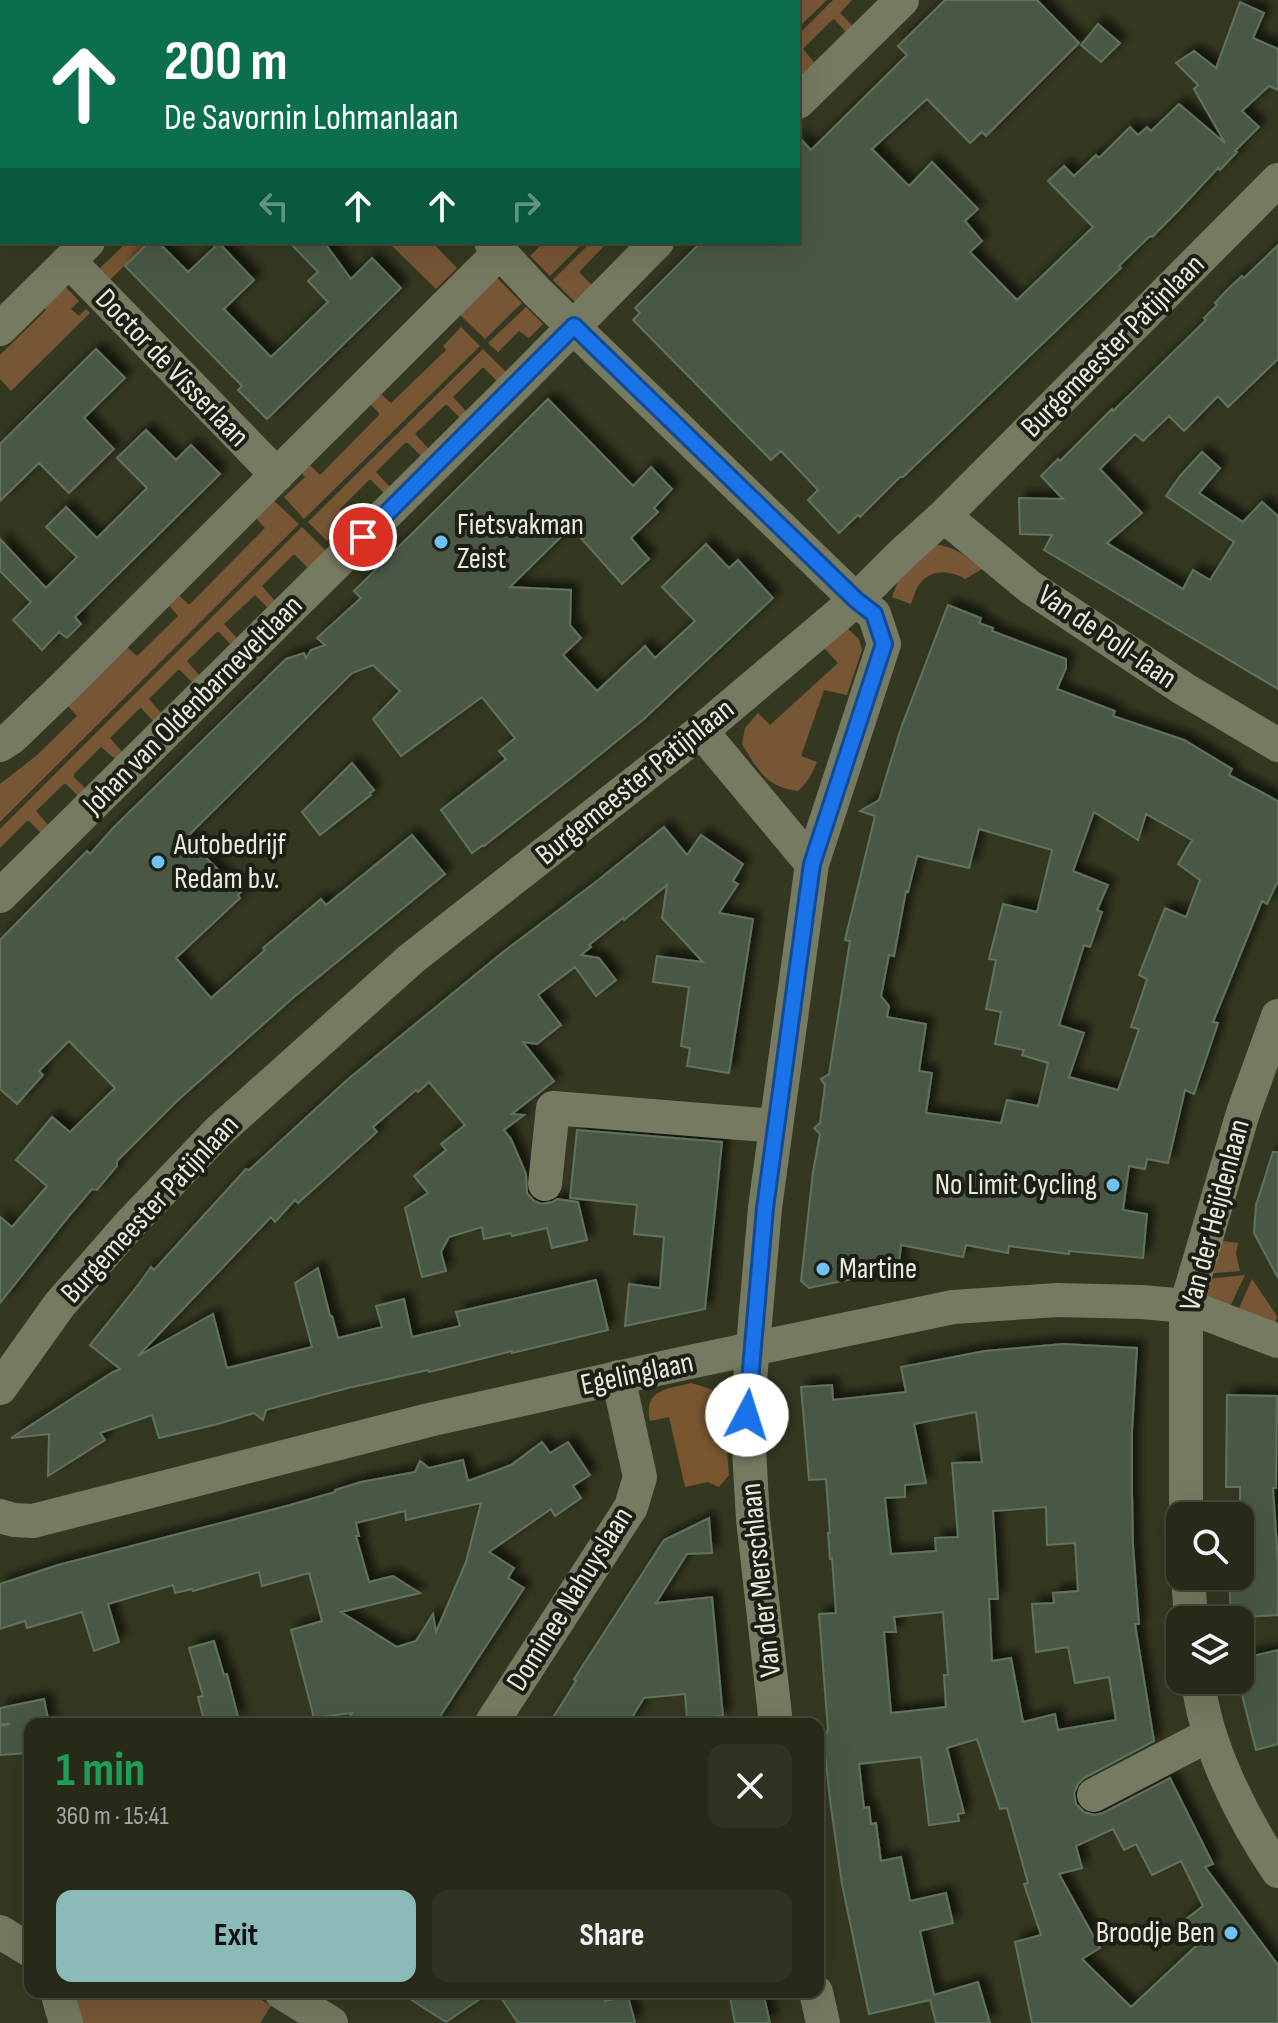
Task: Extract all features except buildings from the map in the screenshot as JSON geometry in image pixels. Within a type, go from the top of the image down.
[{"type":"street","points":[[800,100],[902,0]]},
{"type":"street","name":"Burgemeester Patijnlaan","points":[[0,1388],[60,1304],[131,1223],[218,1132],[411,959],[701,731],[856,600],[944,516],[1278,180]]},
{"type":"street","name":"Johan van Oldenbarneveltlaan","points":[[0,896],[655,244]]},
{"type":"street","points":[[0,745],[43,708],[277,475],[496,246]]},
{"type":"street","name":"Van der Merschlaan","points":[[496,246],[537,292],[874,614],[884,644],[812,864],[765,1208],[747,1415],[753,1519],[775,1718]]},
{"type":"street","points":[[0,329],[78,252]]},
{"type":"street","name":"Doctor de Visserlaan","points":[[78,252],[277,475]]},
{"type":"street","name":"Van de Poll-laan","points":[[944,516],[1030,587],[1184,689],[1278,745]]},
{"type":"street","points":[[701,731],[812,864]]},
{"type":"street","name":"Van der Heijdenlaan","points":[[1186,1502],[1186,1306],[1238,1127],[1278,1016]]},
{"type":"street","points":[[545,1184],[553,1108],[776,1126]]},
{"type":"street","name":"Egelinglaan","points":[[0,1516],[33,1521],[429,1420],[953,1307],[1057,1300],[1186,1306],[1278,1341]]},
{"type":"street","name":"Dominee Nahuyslaan","points":[[495,1718],[631,1507],[640,1477],[618,1377]]},
{"type":"street","points":[[1201,1694],[1209,1735],[1241,1808],[1278,1871]]},
{"type":"street","points":[[1094,1795],[1209,1735]]},
{"type":"street","points":[[0,1932],[24,1946]]},
{"type":"street","points":[[59,1998],[66,2023]]},
{"type":"street","points":[[817,1998],[823,2023]]},
{"type":"shaded area","points":[[801,0],[827,0],[800,26]]},
{"type":"shaded area","points":[[833,0],[852,0],[840,13],[853,26],[847,33],[834,19],[803,49],[815,63],[804,76],[800,73],[800,33]]},
{"type":"shaded area","points":[[125,244],[146,244],[109,281],[98,270]]},
{"type":"shaded area","points":[[390,244],[434,244],[457,268],[436,289]]},
{"type":"shaded area","points":[[542,244],[582,244],[550,276],[530,256]]},
{"type":"shaded area","points":[[589,244],[606,244],[580,271],[592,285],[577,304],[553,280]]},
{"type":"shaded area","points":[[494,275],[522,303],[485,339],[457,312]]},
{"type":"shaded area","points":[[63,284],[79,301],[71,309],[79,316],[86,309],[90,313],[11,391],[0,379],[0,355],[46,310],[42,305]]},
{"type":"shaded area","points":[[526,307],[543,324],[529,338],[519,331],[499,353],[488,343]]},
{"type":"shaded area","points":[[461,327],[480,346],[304,519],[284,497],[305,477],[299,470],[308,463],[321,474],[379,415],[368,402],[379,392],[391,403],[446,350],[443,346]]},
{"type":"shaded area","points":[[483,349],[507,373],[497,381],[482,368],[453,397],[466,411],[460,418],[445,405],[415,434],[428,448],[421,456],[405,443],[376,472],[390,487],[384,493],[369,480],[340,509],[349,520],[327,541],[308,522]]},
{"type":"shaded area","points":[[271,498],[299,524],[0,822],[0,784],[36,756],[77,716],[65,703],[125,645],[137,656],[178,616],[167,603],[176,592],[190,604],[265,528],[254,516]]},
{"type":"shaded area","points":[[302,527],[327,552],[308,568],[293,555],[262,586],[275,601],[268,608],[255,595],[224,624],[237,638],[231,645],[217,632],[187,661],[200,676],[193,683],[178,670],[149,699],[162,714],[154,722],[141,708],[110,738],[123,753],[116,760],[101,747],[74,774],[86,789],[79,797],[64,784],[36,811],[49,826],[42,834],[27,821],[0,848],[0,829]]},
{"type":"shaded area","points":[[932,544],[959,552],[982,569],[965,579],[949,573],[932,574],[920,583],[911,604],[892,597],[905,563]]},
{"type":"shaded area","points":[[845,626],[859,639],[862,650],[847,695],[824,690],[801,756],[817,762],[798,791],[778,786],[758,769],[742,744],[745,728],[758,713],[770,725],[838,663],[821,645]]},
{"type":"shaded area","points":[[1215,1240],[1238,1243],[1236,1254],[1240,1271],[1204,1274]]},
{"type":"shaded area","points":[[1245,1275],[1227,1313],[1205,1296],[1206,1279]]},
{"type":"shaded area","points":[[1252,1279],[1277,1316],[1275,1325],[1235,1317]]},
{"type":"shaded area","points":[[691,1383],[714,1390],[723,1402],[729,1475],[719,1487],[708,1482],[685,1487],[669,1417],[650,1421],[650,1402],[654,1396],[666,1389]]},
{"type":"shaded area","points":[[64,1998],[258,1998],[271,2006],[260,2023],[69,2023]]},
{"type":"place","name":"Fietsvakman Zeist","points":[[441,542]]},
{"type":"place","name":"Autobedrijf Redam b.v.","points":[[158,862]]},
{"type":"place","name":"No Limit Cycling","points":[[1113,1185]]},
{"type":"place","name":"Martine","points":[[823,1269]]},
{"type":"place","name":"Broodje Ben","points":[[1231,1933]]},
{"type":"route","points":[[363,537],[574,326],[874,614],[884,644],[812,864],[765,1208],[747,1415]]}]
